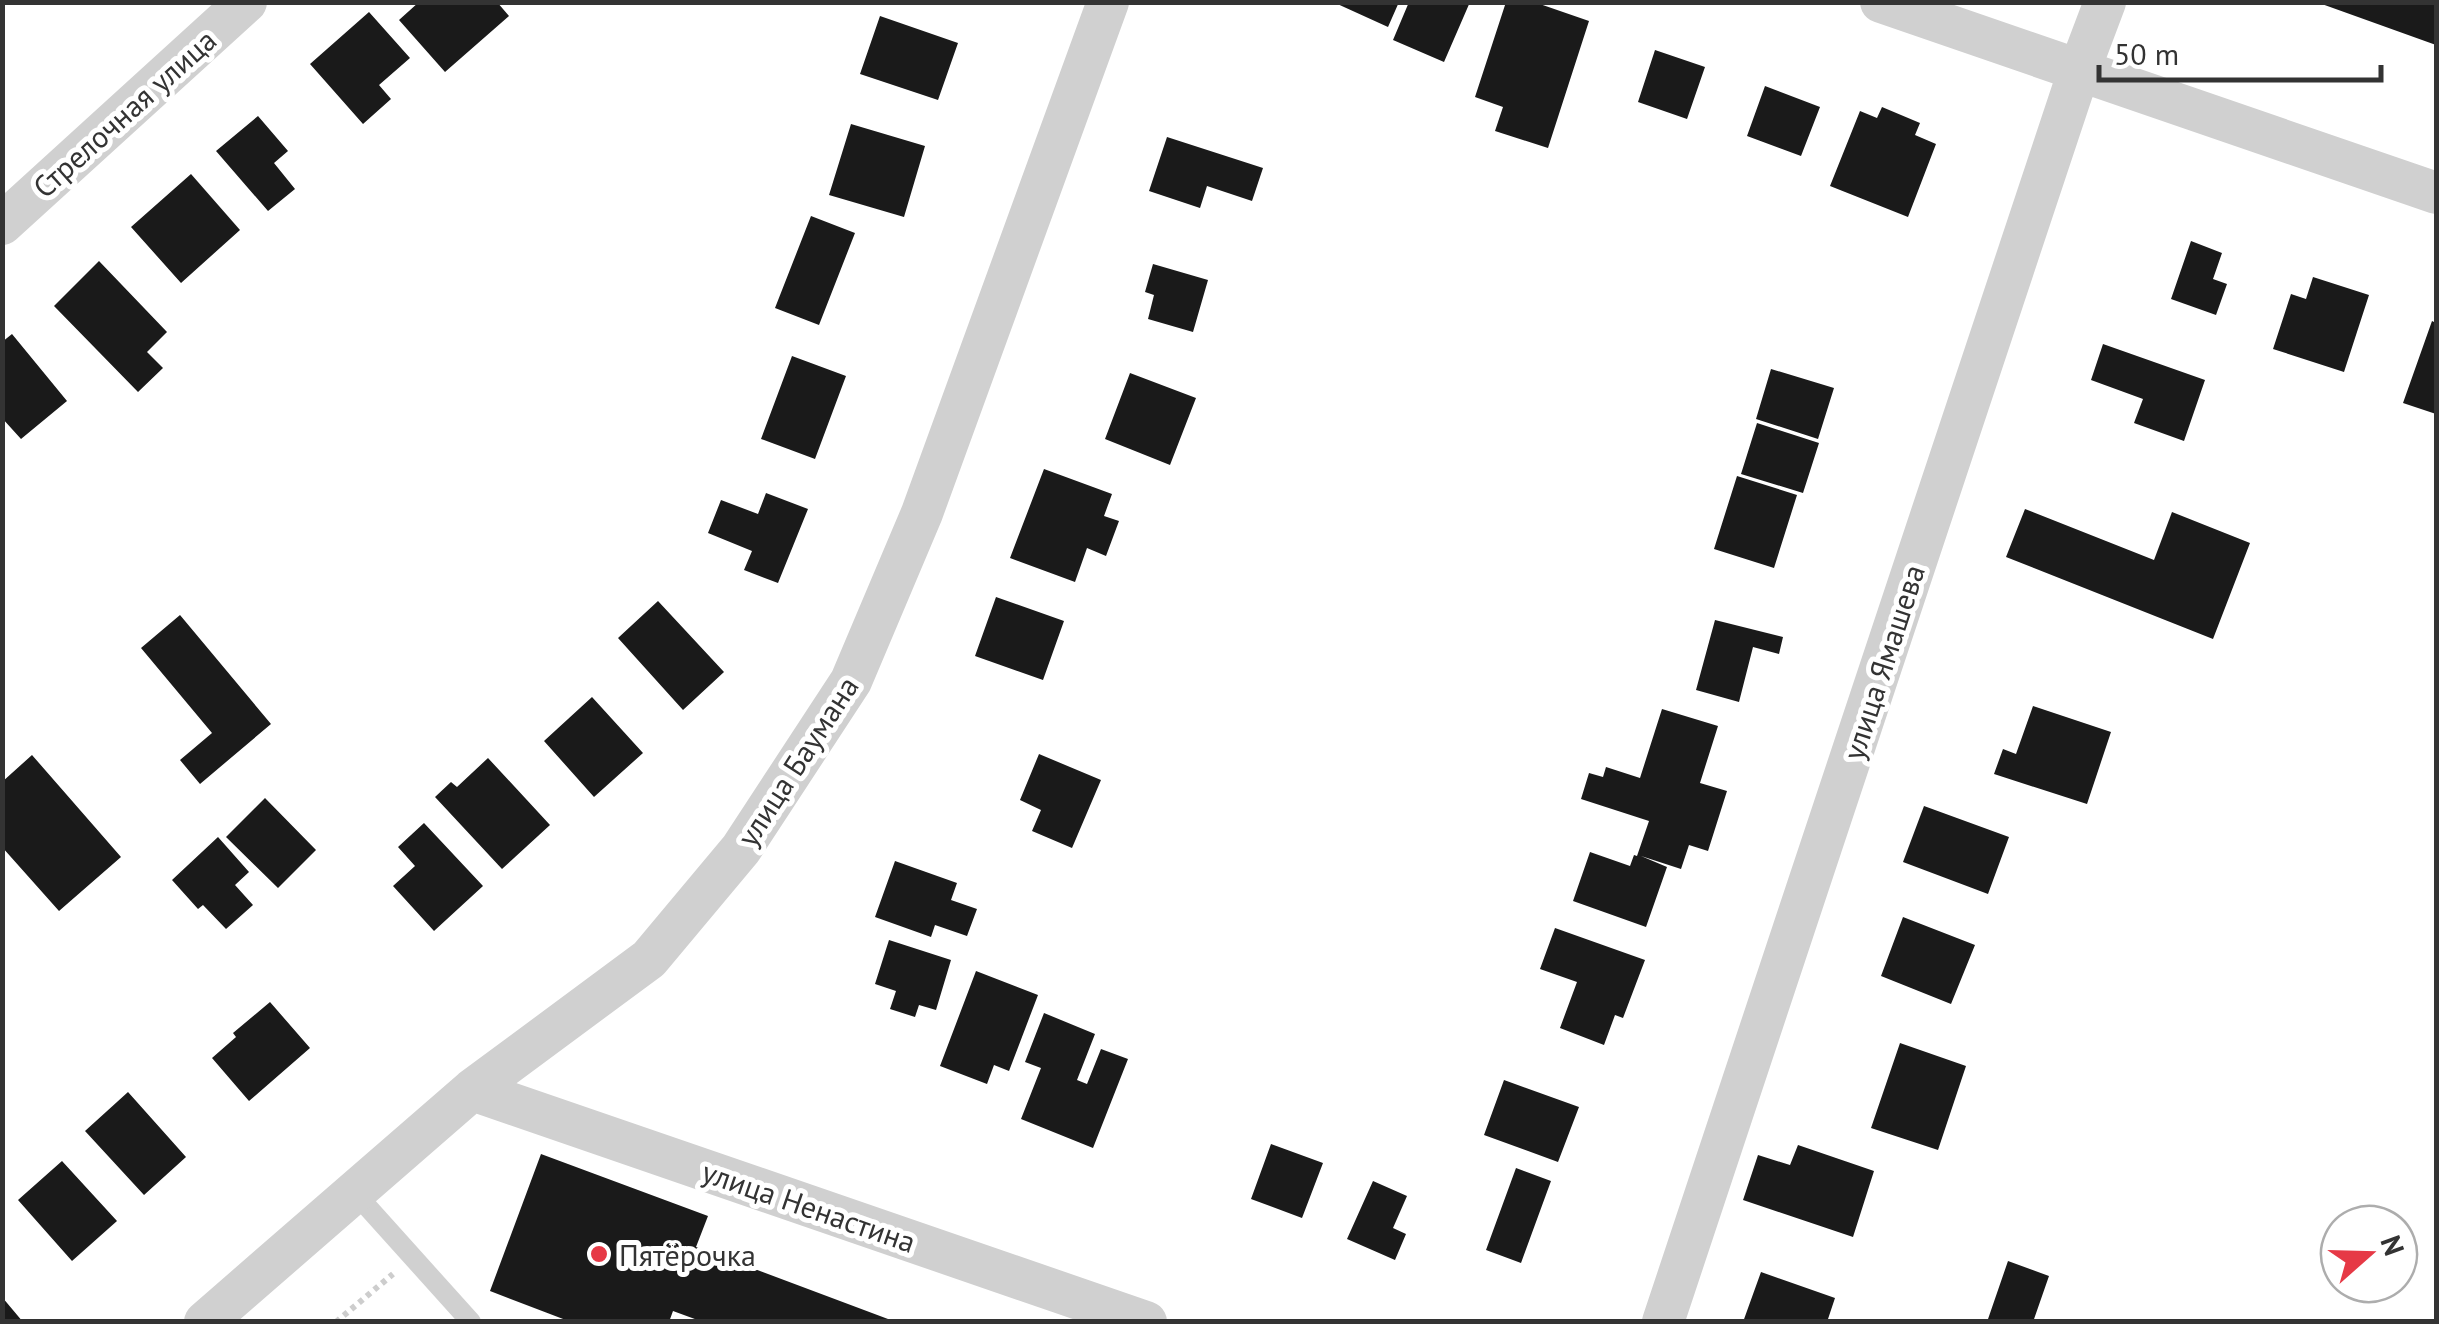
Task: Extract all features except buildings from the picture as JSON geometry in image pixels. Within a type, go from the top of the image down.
[{"type":"street","name":"Стрелочная улица","points":[[2,224],[246,2]]},
{"type":"street","name":"улица Баумана","points":[[205,1322],[472,1090],[649,959],[741,849],[851,681],[922,513],[1108,2]]},
{"type":"street","points":[[1881,2],[2436,192]]},
{"type":"street","name":"улица Ямашева","points":[[1663,1322],[2105,2]]},
{"type":"street","name":"улица Ненастина","points":[[472,1090],[1146,1322]]},
{"type":"lane","points":[[355,1193],[471,1322]]},
{"type":"path","points":[[336,1322],[413,1257]]},
{"type":"place","name":"Пятёрочка","points":[[599,1254]]}]
